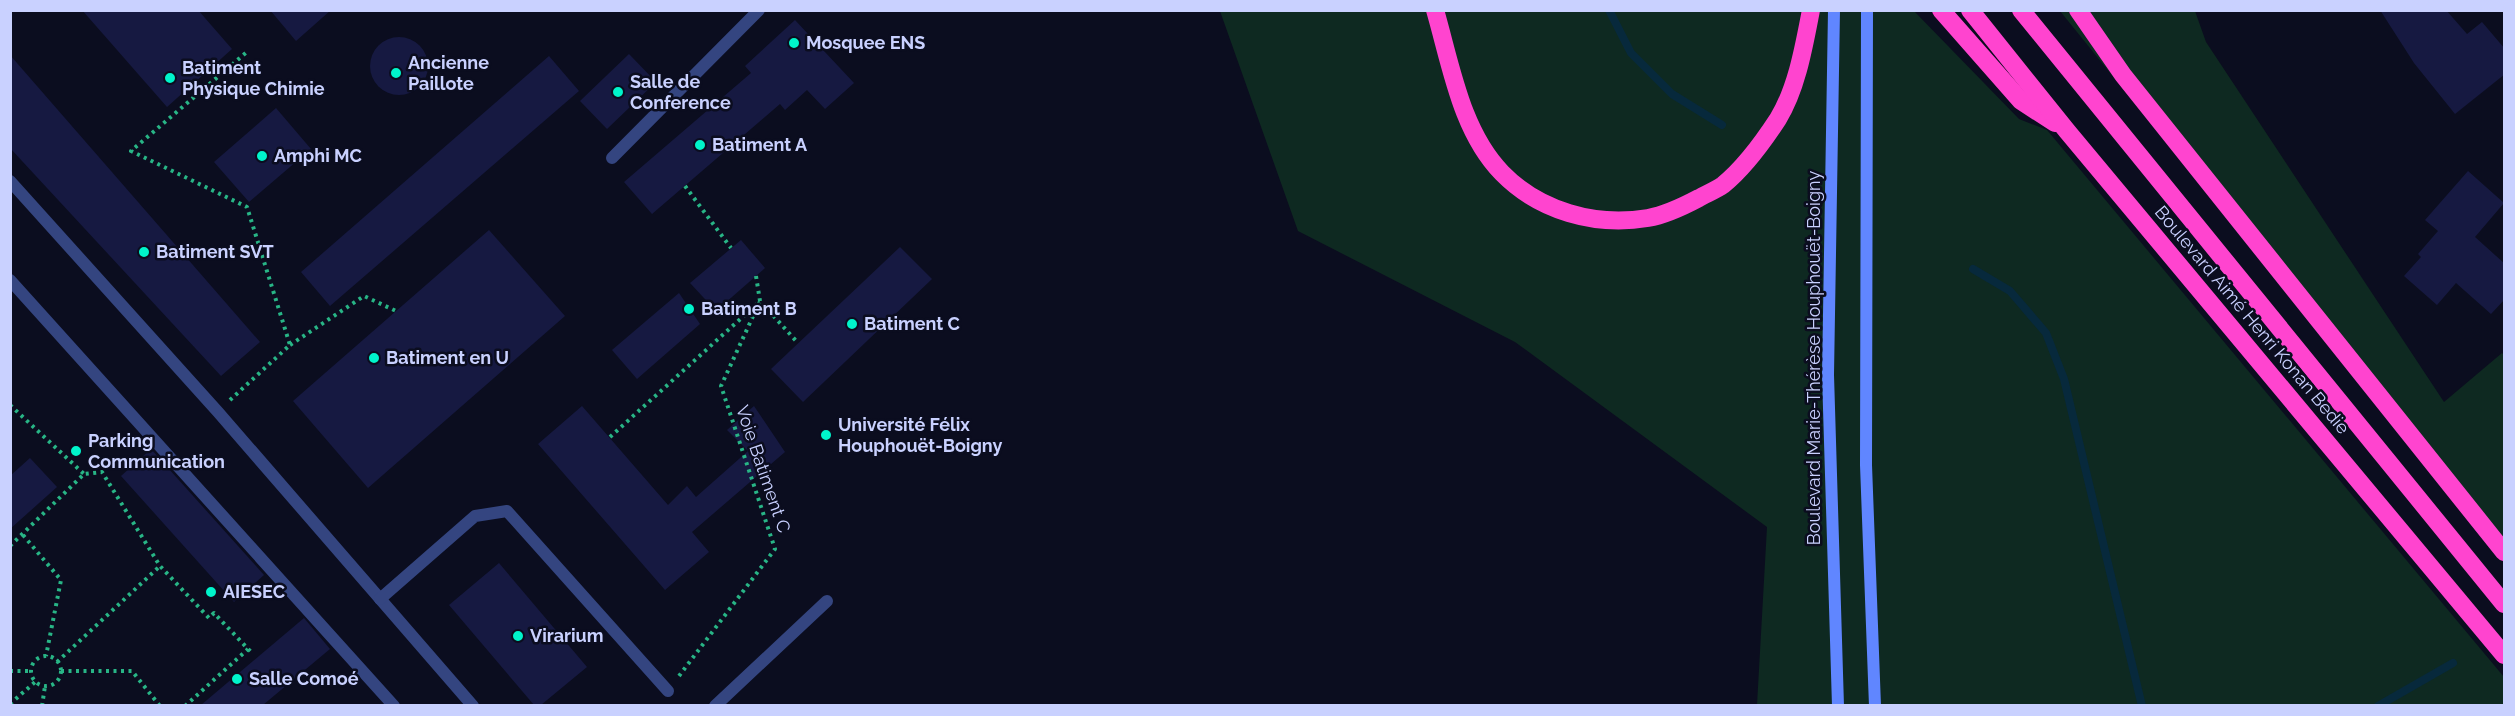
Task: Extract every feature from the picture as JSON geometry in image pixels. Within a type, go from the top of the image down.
[{"type":"highway","points":[[1435,10],[1464,108],[1478,142],[1501,172],[1529,196],[1566,213],[1602,219],[1648,218],[1687,204],[1722,186],[1746,162],[1779,117],[1792,85],[1811,10]]},
{"type":"highway","points":[[1941,10],[2021,101],[2067,131]]},
{"type":"highway","name":"Boulevard Aimé Henri Konan Bedie","points":[[1970,10],[2067,131],[2505,655]]},
{"type":"highway","name":"Boulevard Aimé Henri Konan Bedie","points":[[2021,10],[2505,604]]},
{"type":"highway","points":[[2078,10],[2122,75],[2505,552]]},
{"type":"main road","name":"Boulevard Marie-Thérèse Houphouët-Boigny","points":[[1834,10],[1828,375],[1838,705]]},
{"type":"main road","points":[[1867,10],[1866,465],[1875,705]]},
{"type":"street","points":[[612,158],[759,10]]},
{"type":"street","points":[[10,182],[218,412],[473,705]]},
{"type":"street","points":[[10,280],[394,705]]},
{"type":"street","points":[[380,599],[475,516],[507,511],[668,691]]},
{"type":"street","points":[[715,705],[827,601]]},
{"type":"path","points":[[249,51],[131,151],[248,207],[290,345]]},
{"type":"path","points":[[685,186],[731,248]]},
{"type":"path","points":[[756,276],[760,301],[798,344]]},
{"type":"path","points":[[218,412],[290,345],[364,296],[396,311]]},
{"type":"path","points":[[610,437],[760,301]]},
{"type":"path","name":"Voie Batiment C","points":[[668,691],[775,549],[721,386],[760,301]]},
{"type":"path","points":[[10,405],[84,474]]},
{"type":"path","points":[[10,546],[84,474],[102,472],[160,566],[209,618],[214,613],[249,650],[185,705]]},
{"type":"path","points":[[23,535],[61,580],[46,656]]},
{"type":"path","points":[[57,662],[160,566]]},
{"type":"path","points":[[45,687],[35,682],[32,677],[35,662],[46,656],[52,657],[61,671]]},
{"type":"path","points":[[10,671],[32,671]]},
{"type":"path","points":[[45,687],[55,682],[61,671]]},
{"type":"path","points":[[61,671],[132,671],[160,705]]},
{"type":"path","points":[[10,704],[35,682]]},
{"type":"path","points":[[42,705],[45,687]]},
{"type":"green space","points":[[1220,11],[1914,11],[2019,119],[2047,130],[2504,677],[2504,705],[1757,705],[1767,527],[1515,342],[1298,231]]},
{"type":"green space","points":[[2060,11],[2195,11],[2206,42],[2444,402],[2502,353],[2504,355],[2504,560]]},
{"type":"building","name":"Batiment Physique Chimie","points":[[82,10],[198,10],[232,49],[167,107]]},
{"type":"building","points":[[270,10],[331,10],[296,41]]},
{"type":"building","points":[[2380,10],[2446,10],[2467,34],[2482,22],[2505,49],[2505,74],[2455,114],[2414,63]]},
{"type":"building","points":[[795,20],[854,83],[825,109],[807,90],[785,110],[780,104],[652,214],[624,182],[751,73],[745,66]]},
{"type":"building","points":[[393,37],[405,37],[420,45],[428,60],[428,72],[420,87],[405,95],[393,95],[378,87],[370,72],[370,60],[378,45]]},
{"type":"building","name":"Salle de Conference","points":[[629,54],[656,82],[607,129],[580,101]]},
{"type":"building","name":"Batiment SVT","points":[[10,55],[260,342],[221,376],[10,148]]},
{"type":"building","points":[[549,56],[579,91],[330,306],[301,272]]},
{"type":"building","name":"Amphi MC","points":[[276,108],[311,149],[249,202],[214,162]]},
{"type":"building","points":[[2468,171],[2504,203],[2475,237],[2505,264],[2505,299],[2491,314],[2456,283],[2437,305],[2404,276],[2421,257],[2418,254],[2438,231],[2425,220]]},
{"type":"building","name":"Batiment en U","points":[[489,230],[565,316],[368,488],[293,401]]},
{"type":"building","points":[[741,240],[765,268],[716,311],[690,283]]},
{"type":"building","name":"Batiment C","points":[[900,247],[932,279],[803,402],[771,369]]},
{"type":"building","points":[[679,293],[700,324],[637,379],[612,350]]},
{"type":"building","points":[[582,406],[668,505],[687,486],[696,497],[748,451],[727,430],[754,406],[785,452],[692,532],[709,552],[665,590],[538,444]]},
{"type":"building","points":[[151,449],[264,575],[234,602],[121,476]]},
{"type":"building","points":[[30,458],[57,487],[10,529],[10,476]]},
{"type":"building","name":"Virarium","points":[[499,563],[587,667],[541,705],[534,705],[449,605]]},
{"type":"building","points":[[304,618],[330,649],[263,705],[201,705]]},
{"type":"waterway","points":[[1609,10],[1631,53],[1672,94],[1722,125]]},
{"type":"waterway","points":[[1973,269],[2010,291],[2046,333],[2064,379],[2142,706]]},
{"type":"waterway","points":[[2378,706],[2453,663]]},
{"type":"place","name":"Mosquee ENS","points":[[794,43]]},
{"type":"place","name":"Ancienne Paillote","points":[[396,73]]},
{"type":"place","name":"Batiment Physique Chimie","points":[[170,78]]},
{"type":"place","name":"Salle de Conference","points":[[618,92]]},
{"type":"place","name":"Batiment A","points":[[700,145]]},
{"type":"place","name":"Amphi MC","points":[[262,156]]},
{"type":"place","name":"Batiment SVT","points":[[144,252]]},
{"type":"place","name":"Batiment B","points":[[689,309]]},
{"type":"place","name":"Batiment C","points":[[852,324]]},
{"type":"place","name":"Batiment en U","points":[[374,358]]},
{"type":"place","name":"Université Félix Houphouët-Boigny","points":[[826,435]]},
{"type":"place","name":"Parking Communication","points":[[76,451]]},
{"type":"place","name":"AIESEC","points":[[211,592]]},
{"type":"place","name":"Virarium","points":[[518,636]]},
{"type":"place","name":"Salle Comoé","points":[[237,679]]}]
